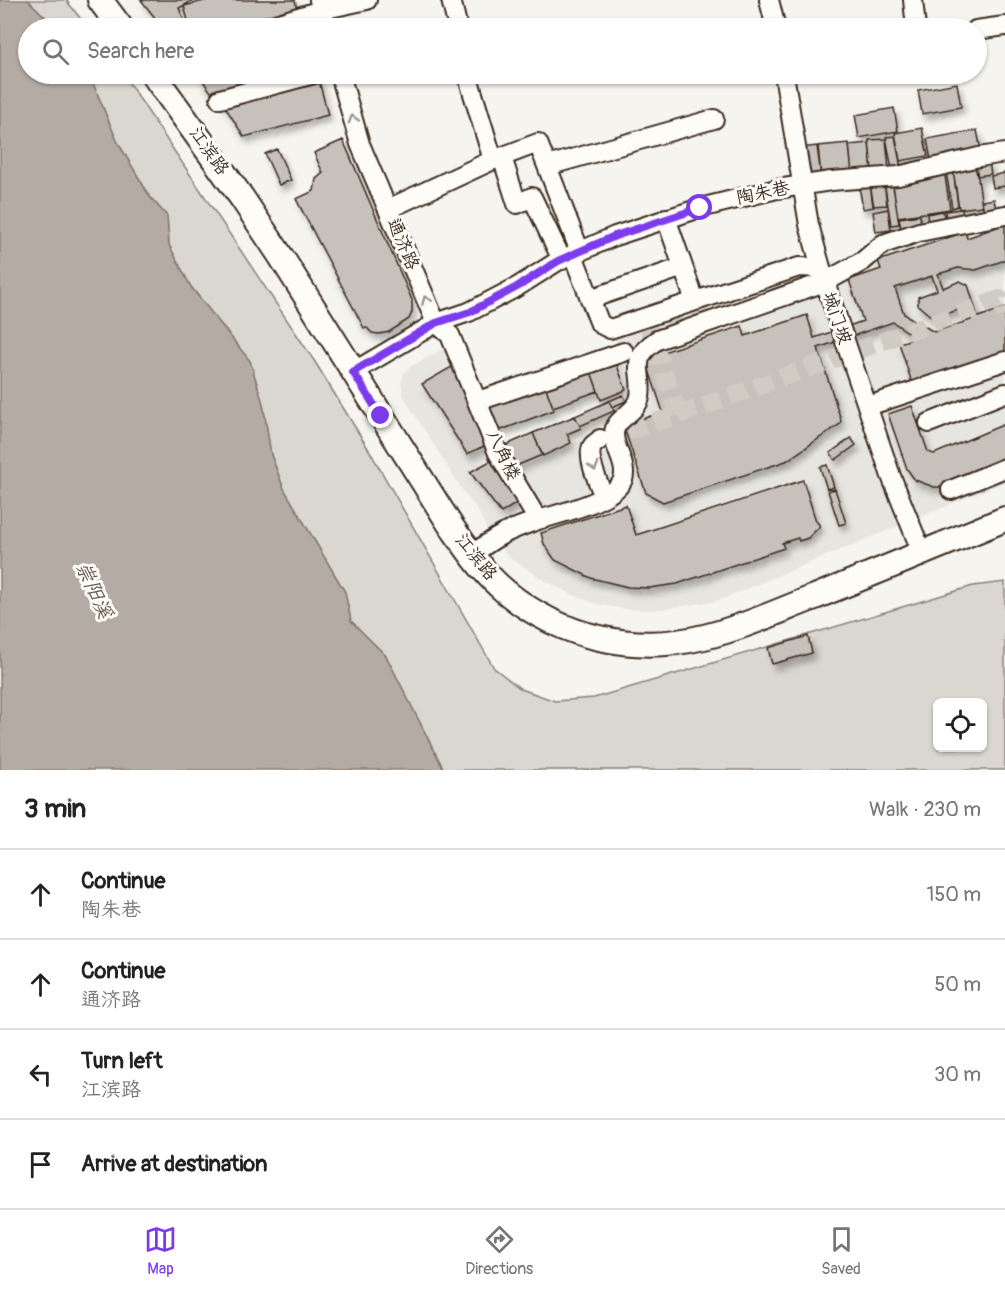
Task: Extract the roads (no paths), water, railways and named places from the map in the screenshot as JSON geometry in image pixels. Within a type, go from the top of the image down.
[{"type":"main road","points":[[100,0],[114,18]]},
{"type":"main road","points":[[118,0],[132,18]]},
{"type":"main road","name":"江滨路","points":[[160,84],[243,198],[358,369]]},
{"type":"main road","name":"江滨路","points":[[178,84],[302,264],[431,498],[478,550],[505,592],[546,619],[591,637],[622,643],[678,642],[726,631],[919,546],[1005,502]]},
{"type":"main road","name":"江滨路","points":[[919,546],[1005,519]]},
{"type":"street","points":[[287,18],[320,5],[367,0]]},
{"type":"street","points":[[451,0],[456,18]]},
{"type":"street","points":[[769,0],[774,18]]},
{"type":"street","points":[[913,0],[915,18]]},
{"type":"street","points":[[987,29],[1005,27]]},
{"type":"street","points":[[220,99],[276,84]]},
{"type":"street","name":"通济路","points":[[343,84],[360,144],[436,323]]},
{"type":"street","points":[[471,84],[497,159],[517,204],[532,197],[572,255]]},
{"type":"street","name":"城门坡","points":[[786,84],[809,225],[823,275],[891,476],[919,546]]},
{"type":"street","points":[[547,166],[714,119]]},
{"type":"street","points":[[388,209],[497,159],[538,143],[547,166],[572,255],[600,324],[610,329],[799,267],[823,275]]},
{"type":"street","name":"陶朱巷","points":[[436,323],[470,312],[572,255],[615,236],[666,218],[777,189],[898,176],[1005,153]]},
{"type":"street","points":[[478,550],[508,530],[604,497],[616,490],[624,480],[625,472],[616,447],[614,433],[619,423],[633,410],[640,397],[638,365],[645,347],[657,340],[863,261],[883,244],[919,232],[1005,215]]},
{"type":"street","points":[[666,218],[695,301]]},
{"type":"street","points":[[590,299],[683,267]]},
{"type":"street","points":[[766,290],[823,275]]},
{"type":"street","points":[[358,369],[436,323]]},
{"type":"street","name":"八角楼","points":[[436,323],[450,335],[498,453],[538,520]]},
{"type":"street","points":[[478,401],[624,352]]},
{"type":"street","points":[[868,406],[1005,361]]},
{"type":"street","points":[[964,375],[978,379],[993,378],[1005,373]]},
{"type":"street","points":[[930,423],[1005,393]]},
{"type":"street","points":[[600,440],[593,445],[590,452],[592,465],[604,497]]},
{"type":"street","points":[[951,490],[1005,468]]},
{"type":"water","name":"崇阳溪","points":[[0,0],[28,0],[46,18],[18,18],[18,84],[93,84],[117,141],[150,197],[167,216],[169,245],[191,287],[250,361],[263,404],[271,455],[284,489],[345,592],[351,621],[386,656],[444,770],[0,770]]},
{"type":"tunnel","points":[[602,439],[679,415],[649,329],[766,290]]},
{"type":"tunnel","points":[[679,415],[1000,299],[1005,315]]}]
